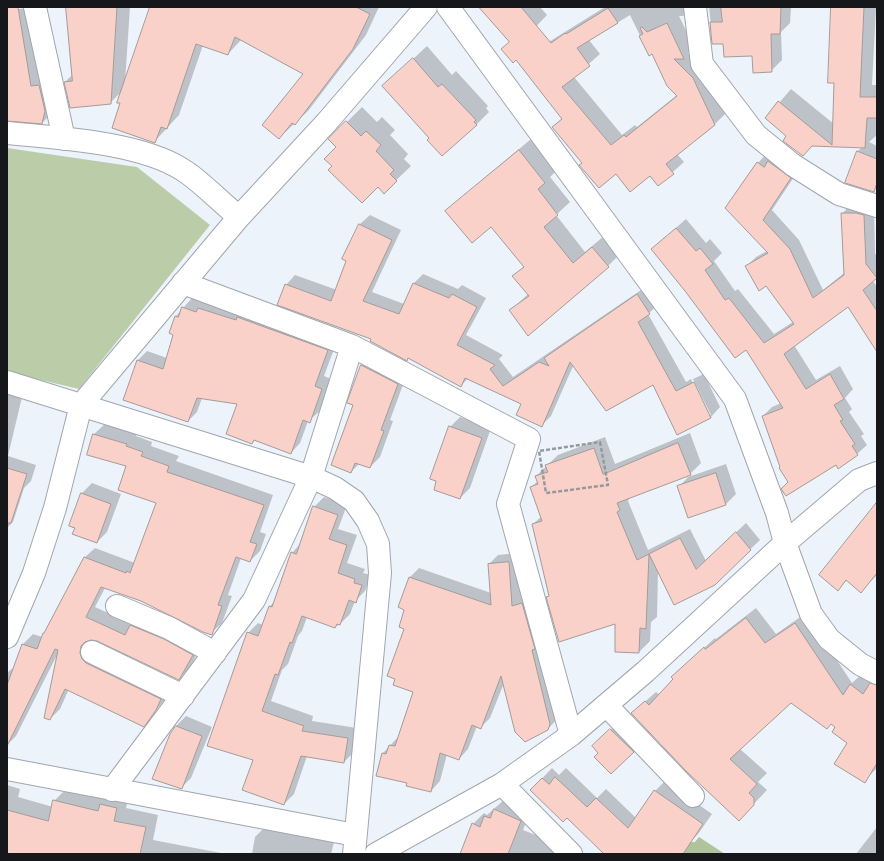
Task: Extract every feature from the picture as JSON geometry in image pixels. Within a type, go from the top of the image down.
[{"type":"street","points":[[35,7],[64,139]]},
{"type":"street","points":[[7,637],[34,573],[55,508],[81,405],[239,217],[326,123],[426,7]]},
{"type":"street","points":[[448,7],[736,399],[811,614],[829,639],[860,664],[877,673]]},
{"type":"street","points":[[695,7],[702,64],[756,135],[793,165],[839,194],[877,206]]},
{"type":"street","points":[[7,133],[85,141],[149,154],[183,170],[239,217]]},
{"type":"street","points":[[183,283],[352,346],[529,439],[508,504],[571,735]]},
{"type":"street","points":[[112,790],[254,600],[310,477],[352,346]]},
{"type":"street","points":[[7,382],[310,477],[335,488],[354,501],[368,521],[378,544],[380,573],[355,845],[112,790],[7,769]]},
{"type":"street","points":[[376,854],[502,784],[571,735],[646,671],[785,543],[859,480],[877,473]]},
{"type":"street","points":[[117,606],[170,628],[215,653]]},
{"type":"street","points":[[92,652],[183,696]]},
{"type":"street","points":[[606,705],[694,796]]},
{"type":"street","points":[[502,784],[571,854]]},
{"type":"path","points":[[600,442],[608,485],[546,493],[539,450],[600,442]]},
{"type":"green space","points":[[7,148],[137,167],[210,225],[79,389],[7,372]]},
{"type":"green space","points":[[699,837],[725,854],[664,854],[675,843],[695,842]]},
{"type":"building","points":[[7,7],[18,7],[31,86],[39,85],[45,111],[42,124],[7,121]]},
{"type":"building","points":[[66,7],[117,7],[111,104],[70,108],[64,82],[72,81]]},
{"type":"building","points":[[150,7],[356,7],[370,14],[353,49],[295,125],[292,123],[279,139],[262,125],[303,74],[235,37],[228,55],[196,44],[167,129],[161,127],[155,143],[112,128],[120,103],[117,103]]},
{"type":"building","points":[[479,7],[521,7],[551,43],[608,8],[618,23],[577,48],[590,66],[562,87],[611,145],[624,135],[626,137],[677,96],[667,86],[652,54],[649,56],[639,36],[643,34],[640,28],[642,27],[647,32],[667,23],[684,59],[674,59],[693,78],[715,125],[666,164],[674,174],[658,186],[650,176],[630,192],[616,174],[599,188],[579,165],[582,163],[552,127],[562,119],[516,60],[513,63],[501,49],[509,42]]},
{"type":"building","points":[[721,7],[781,7],[780,34],[771,34],[772,72],[753,73],[752,56],[724,57],[723,44],[712,44],[710,22],[722,22]]},
{"type":"building","points":[[831,7],[864,7],[860,97],[877,97],[877,118],[867,118],[865,148],[812,146],[803,156],[783,141],[786,136],[765,118],[778,101],[832,145],[834,83],[828,83]]},
{"type":"building","points":[[413,58],[438,87],[442,84],[476,120],[474,122],[477,125],[442,156],[427,140],[429,138],[382,86]]},
{"type":"building","points":[[346,121],[361,136],[366,131],[381,145],[376,151],[394,170],[390,174],[397,181],[384,194],[378,187],[362,203],[328,170],[332,166],[324,159],[336,147],[328,139]]},
{"type":"building","points":[[519,150],[545,183],[538,189],[558,215],[544,227],[573,263],[592,247],[609,267],[528,336],[509,310],[529,296],[512,276],[524,267],[491,227],[472,243],[445,211]]},
{"type":"building","points":[[857,151],[877,159],[877,183],[874,192],[845,183]]},
{"type":"building","points":[[768,161],[791,178],[763,220],[790,249],[813,298],[844,275],[841,213],[856,213],[864,215],[866,264],[877,278],[863,290],[877,311],[877,352],[848,307],[784,354],[806,389],[830,374],[844,399],[834,405],[843,420],[840,421],[855,444],[852,446],[858,455],[838,469],[836,465],[786,496],[781,489],[788,482],[779,468],[780,467],[762,416],[783,408],[746,350],[735,358],[685,291],[651,249],[676,228],[696,251],[700,248],[713,264],[705,270],[725,300],[729,298],[764,343],[794,324],[766,286],[759,291],[745,266],[768,253],[725,208],[757,162],[764,167]]},
{"type":"building","points":[[359,224],[392,240],[363,301],[399,314],[413,283],[449,298],[452,294],[477,307],[457,345],[495,365],[490,369],[503,386],[539,362],[549,366],[544,358],[637,294],[650,314],[638,322],[676,391],[694,382],[711,418],[677,435],[653,385],[606,411],[570,362],[542,427],[516,415],[521,404],[465,378],[461,387],[408,358],[407,361],[370,341],[371,339],[277,305],[285,284],[331,301],[346,261],[342,259]]},
{"type":"building","points":[[182,307],[196,312],[198,308],[236,320],[237,317],[328,350],[315,386],[322,389],[310,423],[303,420],[291,454],[254,440],[252,444],[226,434],[237,404],[197,398],[188,422],[123,400],[137,360],[163,369],[173,335],[169,333],[175,316],[178,317]]},
{"type":"building","points":[[361,365],[398,384],[381,430],[384,431],[370,468],[355,463],[351,473],[331,465],[353,405],[347,403]]},
{"type":"building","points":[[449,426],[482,438],[460,499],[434,490],[436,481],[430,479]]},
{"type":"building","points":[[93,434],[127,444],[126,446],[143,452],[141,456],[169,466],[167,472],[264,505],[250,542],[257,544],[250,562],[236,557],[218,605],[222,606],[212,635],[141,601],[101,587],[86,617],[125,635],[130,625],[164,639],[193,655],[179,680],[97,641],[91,640],[85,642],[81,646],[80,653],[82,659],[86,663],[161,699],[156,710],[144,727],[65,689],[50,720],[44,718],[58,650],[55,649],[7,746],[7,685],[22,644],[37,649],[43,633],[84,557],[126,573],[127,571],[130,573],[156,503],[118,490],[126,466],[87,455]]},
{"type":"building","points":[[678,443],[691,475],[617,503],[620,510],[617,512],[637,560],[649,554],[646,629],[640,628],[639,653],[615,652],[615,624],[559,642],[546,597],[549,596],[532,524],[542,521],[530,487],[538,484],[535,476],[548,472],[545,465],[594,448],[603,474]]},
{"type":"building","points":[[7,468],[27,474],[11,523],[7,523]]},
{"type":"building","points":[[716,473],[726,505],[688,518],[677,486]]},
{"type":"building","points":[[81,493],[111,504],[97,543],[72,534],[75,528],[69,526]]},
{"type":"building","points":[[877,502],[877,573],[861,593],[846,580],[838,591],[819,575]]},
{"type":"building","points":[[313,506],[338,515],[329,539],[347,545],[338,573],[355,579],[354,583],[362,585],[356,603],[349,600],[340,625],[337,624],[335,628],[302,616],[292,643],[290,642],[278,675],[275,674],[262,711],[304,726],[302,731],[348,738],[344,763],[301,756],[284,805],[242,790],[253,760],[207,746],[247,632],[258,636],[269,606],[272,607],[291,552],[296,554]]},
{"type":"building","points":[[736,532],[751,550],[715,585],[674,605],[649,554],[680,538],[696,569]]},
{"type":"building","points":[[509,562],[512,606],[522,603],[535,649],[532,650],[550,724],[548,730],[525,742],[515,732],[501,676],[481,729],[472,725],[459,760],[440,753],[431,792],[406,786],[407,783],[376,776],[382,753],[386,754],[389,745],[395,746],[413,692],[393,685],[395,679],[387,676],[404,629],[399,627],[404,610],[398,607],[409,577],[491,605],[488,564]]},
{"type":"building","points":[[746,618],[765,643],[795,623],[843,695],[850,684],[863,694],[870,683],[877,685],[877,763],[865,783],[834,764],[847,743],[832,732],[835,727],[831,724],[827,729],[791,703],[730,759],[757,784],[749,793],[754,798],[754,805],[739,821],[686,771],[631,713],[645,701],[649,705],[673,679],[671,677],[704,647],[705,649]]},
{"type":"building","points":[[176,726],[202,736],[182,789],[152,779],[170,734]]},
{"type":"building","points":[[610,729],[634,752],[611,774],[594,757],[598,753],[592,746]]},
{"type":"building","points":[[555,777],[587,807],[596,798],[628,828],[654,790],[703,824],[683,854],[604,854],[567,818],[563,822],[530,790],[542,778],[549,784]]},
{"type":"building","points":[[53,800],[98,811],[100,804],[117,808],[114,821],[146,827],[140,854],[7,854],[7,810],[48,821]]},
{"type":"building","points":[[494,809],[521,821],[508,854],[460,854],[472,823],[480,827],[484,816],[490,818]]}]
